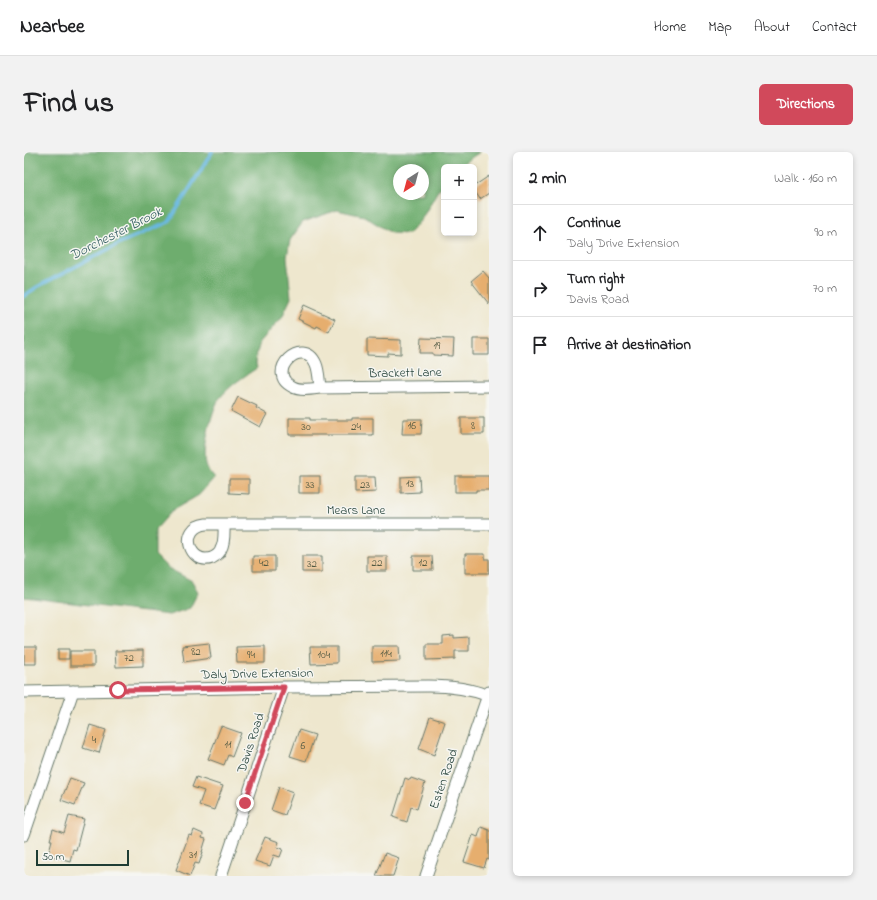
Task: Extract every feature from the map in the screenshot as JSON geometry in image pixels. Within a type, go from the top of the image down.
[{"type":"street","name":"Brackett Lane","points":[[320,388],[489,386]]},
{"type":"street","name":"Mears Lane","points":[[224,524],[489,524]]},
{"type":"street","name":"Daly Drive Extension","points":[[24,692],[284,687],[451,686],[489,694]]},
{"type":"street","name":"Davis Road","points":[[221,876],[284,687]]},
{"type":"street","points":[[24,835],[73,691]]},
{"type":"street","name":"Esten Road","points":[[426,876],[489,694]]},
{"type":"green space","points":[[24,152],[480,152],[463,164],[441,164],[441,187],[421,220],[408,234],[391,233],[364,216],[337,210],[303,222],[290,240],[287,257],[291,298],[282,317],[260,342],[255,360],[257,368],[236,382],[223,394],[219,399],[213,413],[206,443],[205,462],[209,472],[214,478],[199,495],[173,510],[155,530],[155,555],[168,568],[192,581],[198,592],[190,608],[169,615],[24,597]]},
{"type":"building","points":[[489,176],[489,193],[480,199],[477,194],[477,184]]},
{"type":"building","points":[[483,271],[489,278],[489,304],[471,281]]},
{"type":"building","points":[[304,305],[335,319],[329,332],[317,326],[316,328],[298,319]]},
{"type":"building","points":[[421,338],[454,339],[453,356],[420,353]]},
{"type":"building","points":[[367,339],[401,340],[401,354],[388,353],[388,356],[367,355]]},
{"type":"building","points":[[473,339],[489,339],[489,355],[473,355]]},
{"type":"building","points":[[238,397],[257,406],[256,408],[267,414],[260,427],[231,411]]},
{"type":"building","points":[[289,418],[310,418],[310,420],[352,420],[352,418],[373,418],[373,435],[289,435]]},
{"type":"building","points":[[461,418],[484,418],[484,434],[461,434]]},
{"type":"building","points":[[403,419],[422,419],[421,434],[402,434]]},
{"type":"building","points":[[299,476],[320,476],[320,493],[299,493]]},
{"type":"building","points":[[419,476],[420,492],[401,493],[401,477]]},
{"type":"building","points":[[455,476],[489,476],[489,490],[476,490],[476,492],[455,492]]},
{"type":"building","points":[[355,477],[375,477],[376,492],[355,493]]},
{"type":"building","points":[[229,479],[249,479],[249,494],[229,493]]},
{"type":"building","points":[[465,554],[485,554],[485,559],[489,559],[489,573],[465,573]]},
{"type":"building","points":[[253,556],[275,556],[275,571],[253,571]]},
{"type":"building","points":[[302,556],[322,556],[322,572],[302,572]]},
{"type":"building","points":[[367,556],[387,556],[387,571],[367,571]]},
{"type":"building","points":[[413,556],[432,556],[433,570],[413,570]]},
{"type":"building","points":[[454,635],[454,638],[469,637],[469,651],[455,651],[455,659],[426,660],[426,644],[443,644],[443,636]]},
{"type":"building","points":[[209,643],[211,658],[184,662],[182,646]]},
{"type":"building","points":[[265,646],[265,663],[237,663],[236,647]]},
{"type":"building","points":[[372,646],[399,646],[400,661],[372,662]]},
{"type":"building","points":[[24,647],[36,647],[36,664],[24,664]]},
{"type":"building","points":[[310,647],[337,647],[337,663],[311,664]]},
{"type":"building","points":[[58,649],[69,649],[69,659],[58,659]]},
{"type":"building","points":[[143,650],[143,666],[116,667],[115,651]]},
{"type":"building","points":[[70,651],[94,651],[94,666],[70,666]]},
{"type":"building","points":[[430,717],[445,722],[434,755],[419,749]]},
{"type":"building","points":[[90,725],[106,730],[99,753],[83,748]]},
{"type":"building","points":[[221,726],[241,733],[232,757],[228,755],[224,765],[208,759]]},
{"type":"building","points":[[299,730],[315,735],[306,761],[290,756]]},
{"type":"building","points":[[196,777],[223,786],[214,810],[199,805],[204,791],[192,787]]},
{"type":"building","points":[[70,778],[84,783],[75,805],[61,800]]},
{"type":"building","points":[[405,778],[410,780],[411,778],[425,783],[417,809],[411,807],[407,822],[393,817]]},
{"type":"building","points":[[279,787],[293,792],[285,815],[271,810]]},
{"type":"building","points":[[69,816],[84,819],[76,850],[73,849],[70,861],[48,855],[53,829],[64,833]]},
{"type":"building","points":[[481,827],[489,830],[489,860],[487,859],[484,868],[464,862],[473,835],[478,837]]},
{"type":"building","points":[[194,830],[203,834],[202,838],[206,839],[199,864],[195,863],[190,876],[176,870],[189,835],[192,836]]},
{"type":"building","points":[[265,837],[279,842],[277,847],[283,849],[280,857],[274,855],[270,866],[255,861]]},
{"type":"building","points":[[385,853],[399,858],[393,876],[376,876]]},
{"type":"waterway","name":"Dorchester Brook","points":[[24,296],[37,287],[122,242],[169,222],[212,152]]},
{"type":"route","points":[[118,690],[284,687],[245,803]]}]
